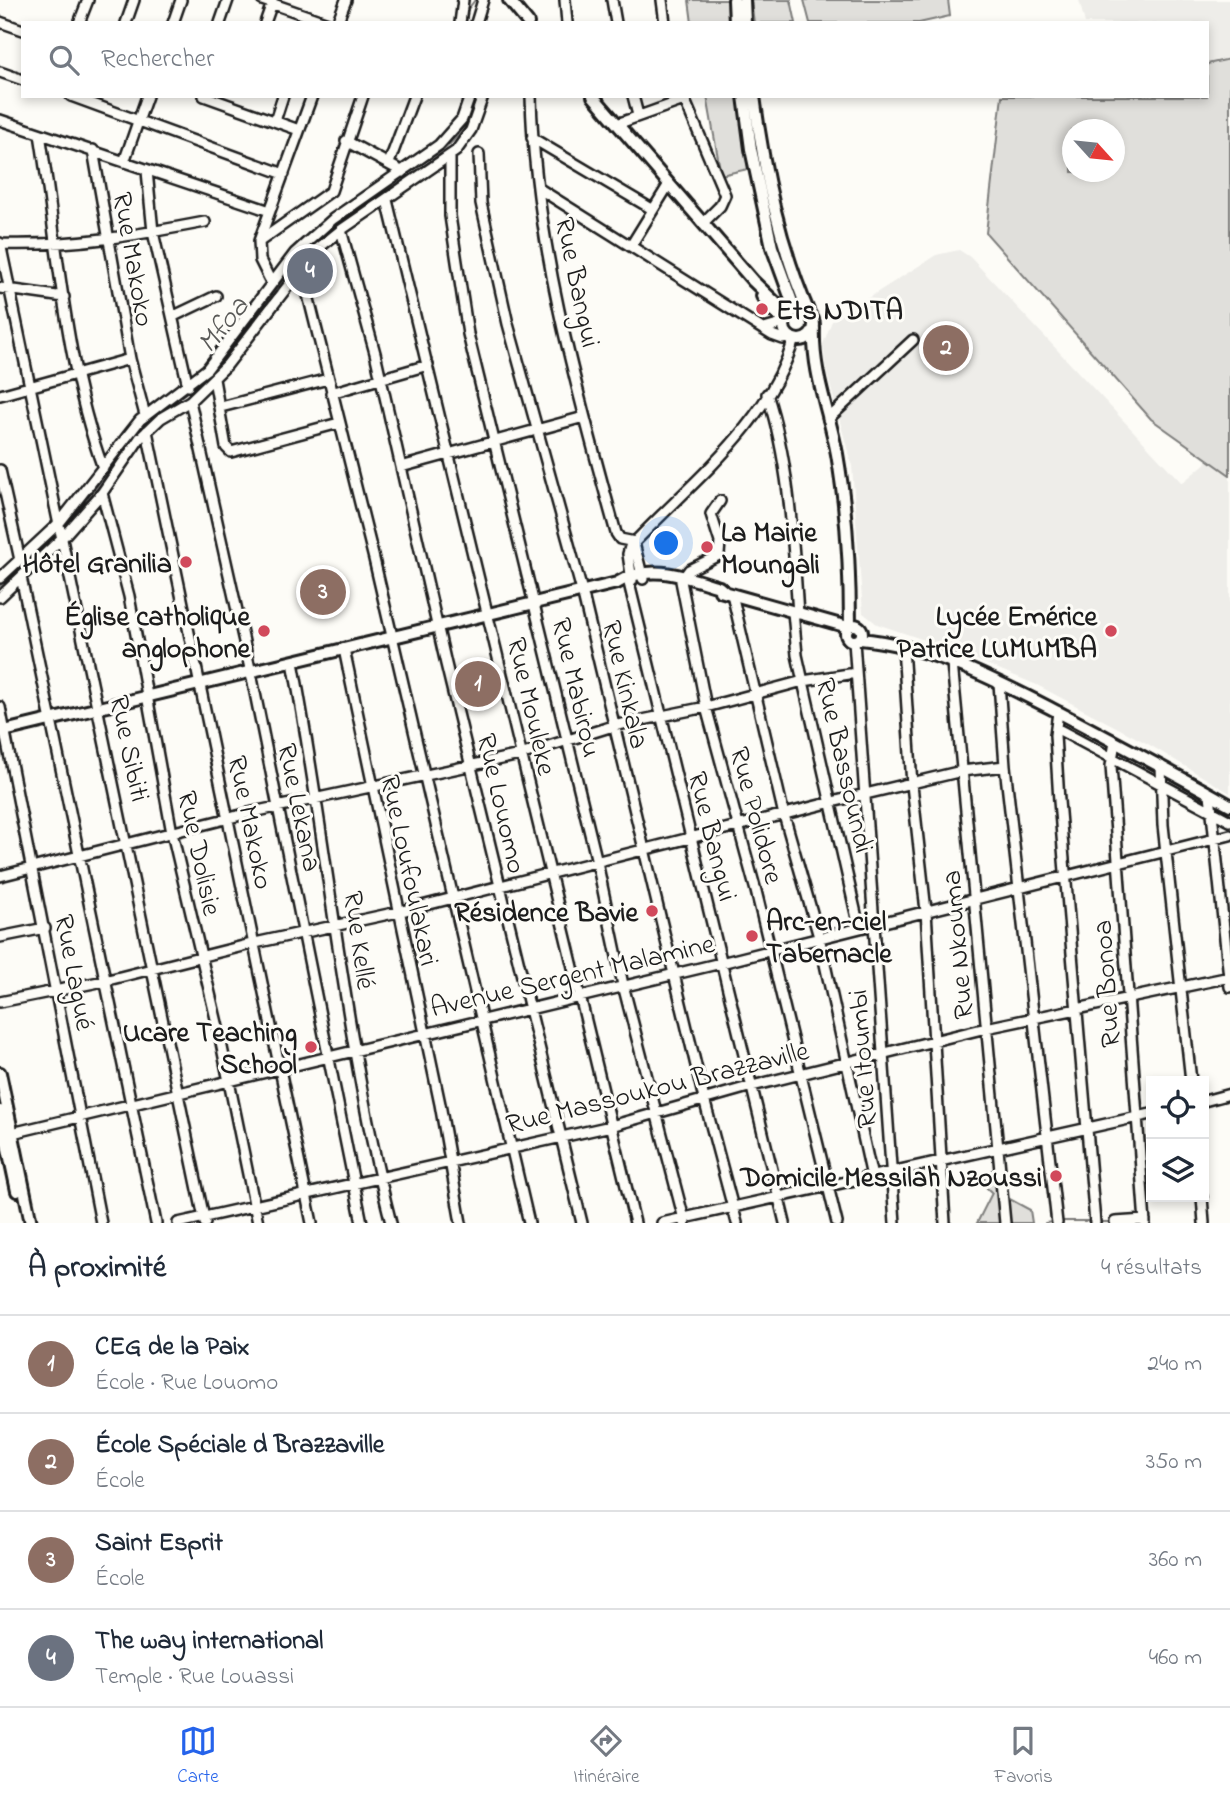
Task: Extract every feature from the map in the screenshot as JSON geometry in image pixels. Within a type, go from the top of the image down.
[{"type":"main road","points":[[509,0],[526,21]]},
{"type":"main road","points":[[734,0],[735,21]]},
{"type":"main road","points":[[744,0],[746,21]]},
{"type":"main road","points":[[595,98],[753,281],[772,310],[789,317],[809,313]]},
{"type":"main road","points":[[744,98],[751,149],[789,317],[795,338],[814,365]]},
{"type":"main road","points":[[754,98],[761,149],[782,246],[814,328],[814,365],[828,419],[845,507],[854,632]]},
{"type":"main road","points":[[795,338],[809,336],[814,328]]},
{"type":"main road","points":[[2,731],[393,639],[659,572],[952,663],[999,683],[1115,741],[1230,805]]},
{"type":"main road","points":[[0,1073],[23,1223]]},
{"type":"main road","points":[[0,1111],[9,1134],[31,1223]]},
{"type":"street","points":[[80,21],[88,0]]},
{"type":"street","points":[[127,21],[134,0]]},
{"type":"street","points":[[174,21],[181,0]]},
{"type":"street","points":[[221,21],[228,0]]},
{"type":"street","points":[[262,0],[294,11],[310,20]]},
{"type":"street","points":[[294,11],[298,0]]},
{"type":"street","points":[[338,21],[346,0]]},
{"type":"street","points":[[460,21],[463,0]]},
{"type":"street","points":[[478,21],[483,0]]},
{"type":"street","points":[[565,0],[567,21]]},
{"type":"street","points":[[612,0],[616,21]]},
{"type":"street","points":[[662,0],[666,21]]},
{"type":"street","points":[[266,21],[272,4]]},
{"type":"street","points":[[0,22],[21,29]]},
{"type":"street","points":[[0,72],[21,79]]},
{"type":"street","points":[[77,98],[284,174]]},
{"type":"street","points":[[124,162],[146,98]]},
{"type":"street","points":[[210,98],[299,130]]},
{"type":"street","points":[[235,107],[238,98]]},
{"type":"street","points":[[275,121],[282,98]]},
{"type":"street","points":[[271,282],[260,260],[259,241],[311,98]]},
{"type":"street","points":[[259,241],[331,191],[362,98]]},
{"type":"street","points":[[389,163],[413,98]]},
{"type":"street","points":[[0,578],[60,522],[145,415],[188,386],[207,369],[271,282],[310,238],[423,159],[456,128],[469,98]]},
{"type":"street","points":[[0,597],[63,536],[102,493],[122,460],[147,431],[161,418],[190,401],[214,379],[301,267],[341,230],[450,157],[471,130],[482,98]]},
{"type":"street","name":"Rue Bangui","points":[[531,98],[532,138],[538,188],[553,280],[584,417],[616,533],[620,539],[634,542],[632,579],[661,717],[785,1223]]},
{"type":"street","points":[[634,98],[638,115]]},
{"type":"street","points":[[617,124],[683,98],[725,195],[720,206],[703,223]]},
{"type":"street","points":[[0,120],[270,211]]},
{"type":"street","points":[[40,134],[76,375],[88,427],[103,468]]},
{"type":"street","points":[[532,138],[652,209]]},
{"type":"street","points":[[346,141],[403,172]]},
{"type":"street","name":"Rue Makoko","points":[[93,150],[130,359],[145,415]]},
{"type":"street","name":"Rue Kinkala","points":[[479,154],[479,182],[487,234],[508,324],[582,592],[704,1099],[737,1223]]},
{"type":"street","name":"Rue Mabirou","points":[[450,157],[450,216],[457,271],[494,443],[597,862],[623,985],[684,1220]]},
{"type":"street","points":[[147,171],[153,232],[188,386]]},
{"type":"street","points":[[632,244],[669,184]]},
{"type":"street","points":[[538,188],[632,244],[764,330],[783,339],[795,338]]},
{"type":"street","name":"Rue Mouleke","points":[[387,200],[451,454],[548,874],[635,1223]]},
{"type":"street","points":[[0,243],[57,246],[108,240],[205,222]]},
{"type":"street","name":"Rue Louomo","points":[[341,230],[380,377],[582,1223]]},
{"type":"street","name":"Rue Sibiti","points":[[0,243],[5,288],[32,388],[205,1220]]},
{"type":"street","points":[[301,267],[393,639],[529,1223]]},
{"type":"street","points":[[5,288],[64,297]]},
{"type":"street","points":[[174,316],[216,296]]},
{"type":"street","points":[[764,330],[789,317]]},
{"type":"street","points":[[634,542],[728,450],[767,394],[795,338]]},
{"type":"street","points":[[828,419],[913,340]]},
{"type":"street","points":[[0,395],[130,359]]},
{"type":"street","points":[[331,393],[428,365]]},
{"type":"street","points":[[214,379],[227,449],[231,452],[339,423]]},
{"type":"street","points":[[221,407],[328,379]]},
{"type":"street","name":"Rue Bassoundi","points":[[767,394],[776,425],[788,496],[794,636],[859,927]]},
{"type":"street","name":"Rue Lekana","points":[[190,401],[251,673],[362,1223]]},
{"type":"street","points":[[401,467],[584,417]]},
{"type":"street","name":"Rue Makoko","points":[[147,431],[225,819],[255,943],[312,1223]]},
{"type":"street","points":[[0,470],[20,560]]},
{"type":"street","name":"Rue Dolisie","points":[[102,493],[129,596],[172,833],[257,1223]]},
{"type":"street","points":[[682,579],[697,565],[719,555],[720,542],[711,514],[720,501]]},
{"type":"street","points":[[21,577],[156,1223]]},
{"type":"street","name":"Rue Polidore","points":[[682,579],[706,707],[837,1223]]},
{"type":"street","points":[[728,593],[757,694],[784,815],[819,937],[872,1177]]},
{"type":"street","name":"Rue Itoumbi","points":[[854,632],[895,1223]]},
{"type":"street","points":[[903,647],[912,785],[926,911],[935,1042],[939,1162],[945,1223]]},
{"type":"street","name":"Rue Loufoulakari","points":[[344,649],[422,1033],[440,1104],[461,1223]]},
{"type":"street","name":"Rue Kellé","points":[[293,662],[337,927],[354,1051],[391,1223]]},
{"type":"street","name":"Rue Nkouma","points":[[952,663],[1004,1223]]},
{"type":"street","points":[[0,876],[225,819],[520,755],[613,726],[706,707],[803,681],[856,673]]},
{"type":"street","points":[[999,683],[1005,766],[1057,1223]]},
{"type":"street","name":"Rue Lagué","points":[[0,707],[2,731],[45,928],[101,1223]]},
{"type":"street","points":[[1058,712],[1056,728],[1065,875],[1095,1223]]},
{"type":"street","points":[[1056,728],[1230,821]]},
{"type":"street","name":"Rue Bonoa","points":[[1115,741],[1112,758],[1145,1221]]},
{"type":"street","points":[[0,1002],[104,981],[255,943],[337,927],[452,896],[962,771],[1005,766]]},
{"type":"street","points":[[1161,766],[1190,1076]]},
{"type":"street","points":[[1210,794],[1230,988]]},
{"type":"street","name":"Avenue Sergent Malamine","points":[[9,1134],[483,1018],[722,963],[1065,875],[1213,842],[1230,835]]},
{"type":"street","points":[[0,937],[45,928]]},
{"type":"street","name":"Rue Massoukou Brazzaville","points":[[178,1223],[205,1220],[254,1204],[354,1185],[449,1161],[611,1126],[752,1086],[986,1028],[1230,977]]},
{"type":"street","points":[[1209,1100],[1230,1094]]},
{"type":"street","points":[[662,1223],[1146,1115]]},
{"type":"street","points":[[1202,1202],[1204,1223]]},
{"type":"street","points":[[1115,1222],[1145,1221]]},
{"type":"shaded area","points":[[689,0],[734,0],[736,21],[692,21]]},
{"type":"shaded area","points":[[751,0],[791,0],[796,21],[754,21]]},
{"type":"shaded area","points":[[804,0],[948,0],[950,16],[928,21],[809,21]]},
{"type":"shaded area","points":[[1079,0],[1230,0],[1230,793],[1148,744],[1037,685],[948,648],[877,624],[863,613],[852,466],[826,370],[823,344],[832,321],[936,255],[959,250],[970,257],[1182,483],[1208,461],[1151,419],[986,233],[1002,98],[1209,98],[1209,21],[1084,21]]},
{"type":"shaded area","points":[[1230,59],[1230,475],[1151,419],[986,233],[1002,98],[1209,98],[1209,64]]},
{"type":"shaded area","points":[[707,98],[742,98],[748,169],[721,175]]},
{"type":"shaded area","points":[[995,1169],[1006,1197],[1030,1210],[1032,1223],[977,1223],[992,1193],[985,1186],[984,1173]]},
{"type":"waterway","name":"Mfoa","points":[[466,21],[468,9],[475,0]]},
{"type":"waterway","name":"Mfoa","points":[[336,222],[442,152],[459,134],[471,115],[475,98]]},
{"type":"waterway","name":"Mfoa","points":[[63,528],[91,495],[137,430],[222,363],[297,261],[321,235]]},
{"type":"waterway","name":"Mfoa","points":[[33,553],[56,534]]},
{"type":"waterway","name":"Mfoa","points":[[0,586],[16,568]]},
{"type":"waterway","points":[[1062,1221],[1092,1221]]},
{"type":"waterway","points":[[1045,1223],[1053,1222]]},
{"type":"waterway","points":[[1097,1222],[1112,1222]]},
{"type":"place","name":"The way international","points":[[310,271]]},
{"type":"place","name":"Ets NDITA","points":[[762,309]]},
{"type":"place","name":"École Spéciale d Brazzaville","points":[[946,348]]},
{"type":"place","name":"La Mairie Moungali","points":[[707,547]]},
{"type":"place","name":"Hôtel Granilia","points":[[186,562]]},
{"type":"place","name":"Saint Esprit","points":[[323,592]]},
{"type":"place","name":"Église catholique anglophone","points":[[264,631]]},
{"type":"place","name":"Lycée Emérice Patrice LUMUMBA","points":[[1111,631]]},
{"type":"place","name":"CEG de la Paix","points":[[478,684]]},
{"type":"place","name":"Résidence Bavie","points":[[652,911]]},
{"type":"place","name":"Arc-en-ciel Tabernacle","points":[[752,936]]},
{"type":"place","name":"Ucare Teaching School","points":[[311,1047]]},
{"type":"place","name":"Domicile Messilah Nzoussi","points":[[1056,1176]]}]
